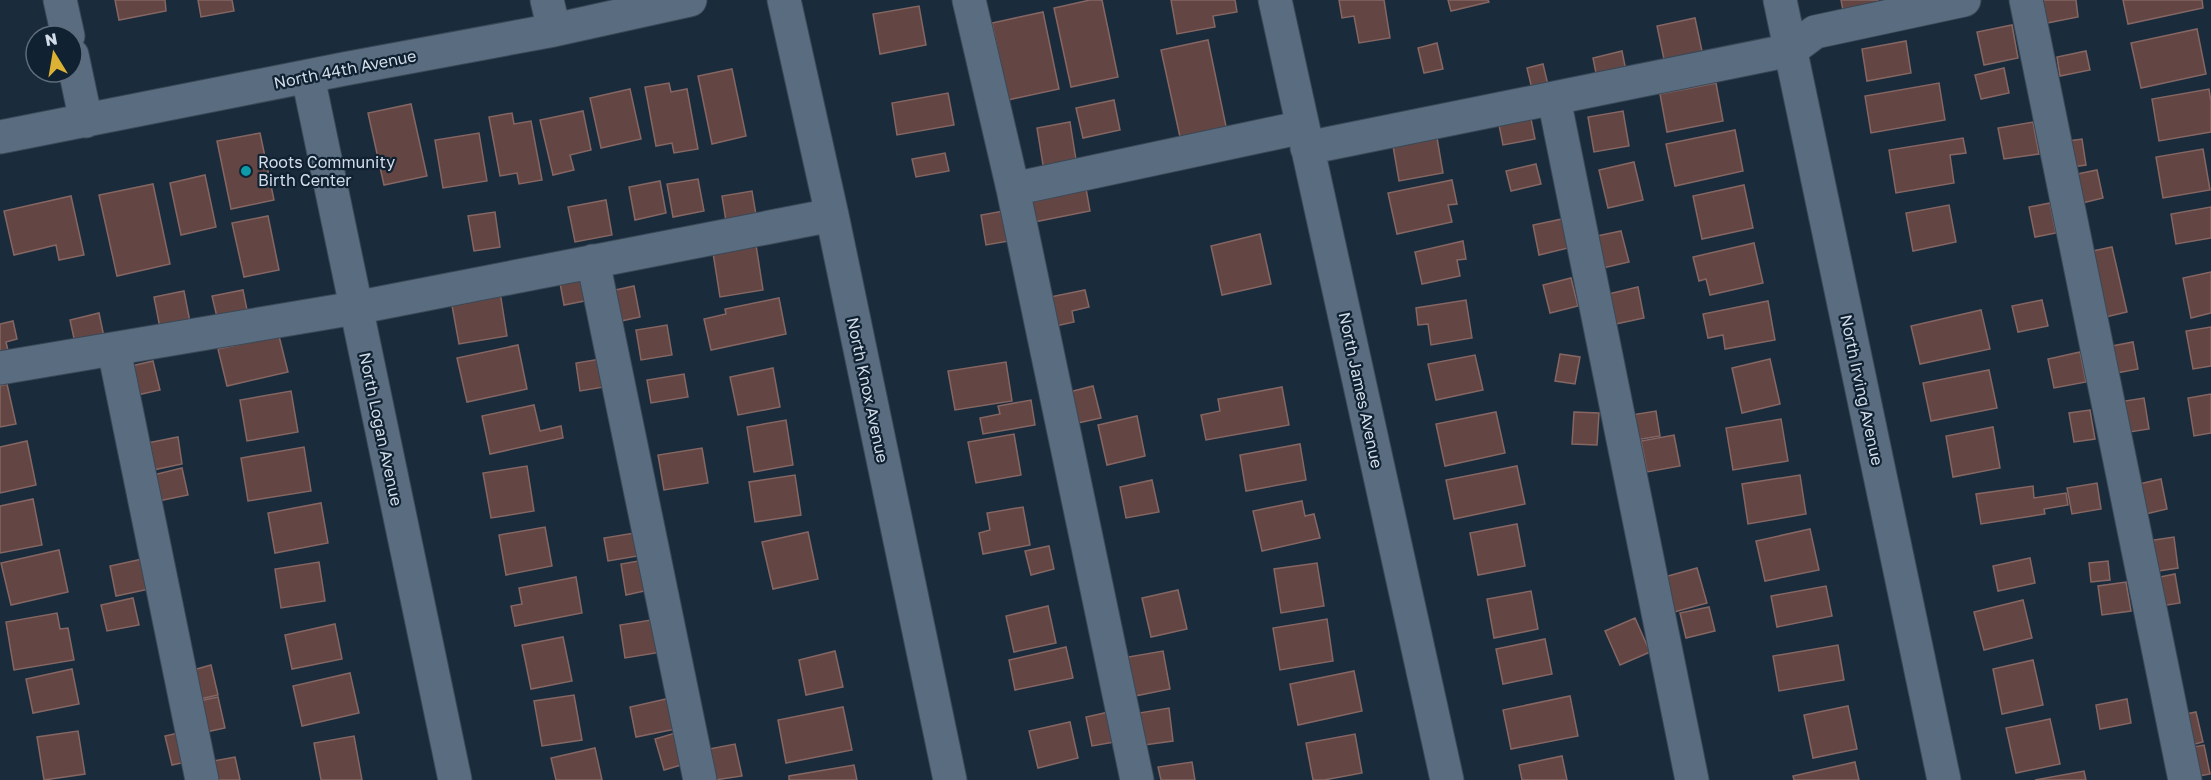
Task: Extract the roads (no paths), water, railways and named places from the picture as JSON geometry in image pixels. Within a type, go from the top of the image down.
[{"type":"street","points":[[60,0],[65,24]]},
{"type":"street","name":"North 44th Avenue","points":[[0,137],[308,77],[551,15],[690,0]]},
{"type":"street","name":"North Knox Avenue","points":[[784,0],[832,215],[950,780]]},
{"type":"street","points":[[969,0],[1013,189],[1137,780]]},
{"type":"street","name":"North James Avenue","points":[[1275,0],[1447,780]]},
{"type":"street","name":"North Irving Avenue","points":[[1780,0],[1944,780]]},
{"type":"street","points":[[1013,189],[1305,137],[1554,99],[1791,50],[1815,33],[1964,0]]},
{"type":"street","points":[[2026,0],[2185,780]]},
{"type":"street","name":"North Logan Avenue","points":[[308,77],[455,780]]},
{"type":"street","points":[[78,84],[86,121]]},
{"type":"street","points":[[1554,99],[1692,780]]},
{"type":"street","points":[[0,368],[355,308],[832,215]]},
{"type":"street","points":[[593,261],[700,780]]},
{"type":"street","points":[[114,350],[202,780]]},
{"type":"place","name":"Roots Community Birth Center","points":[[246,171]]}]
